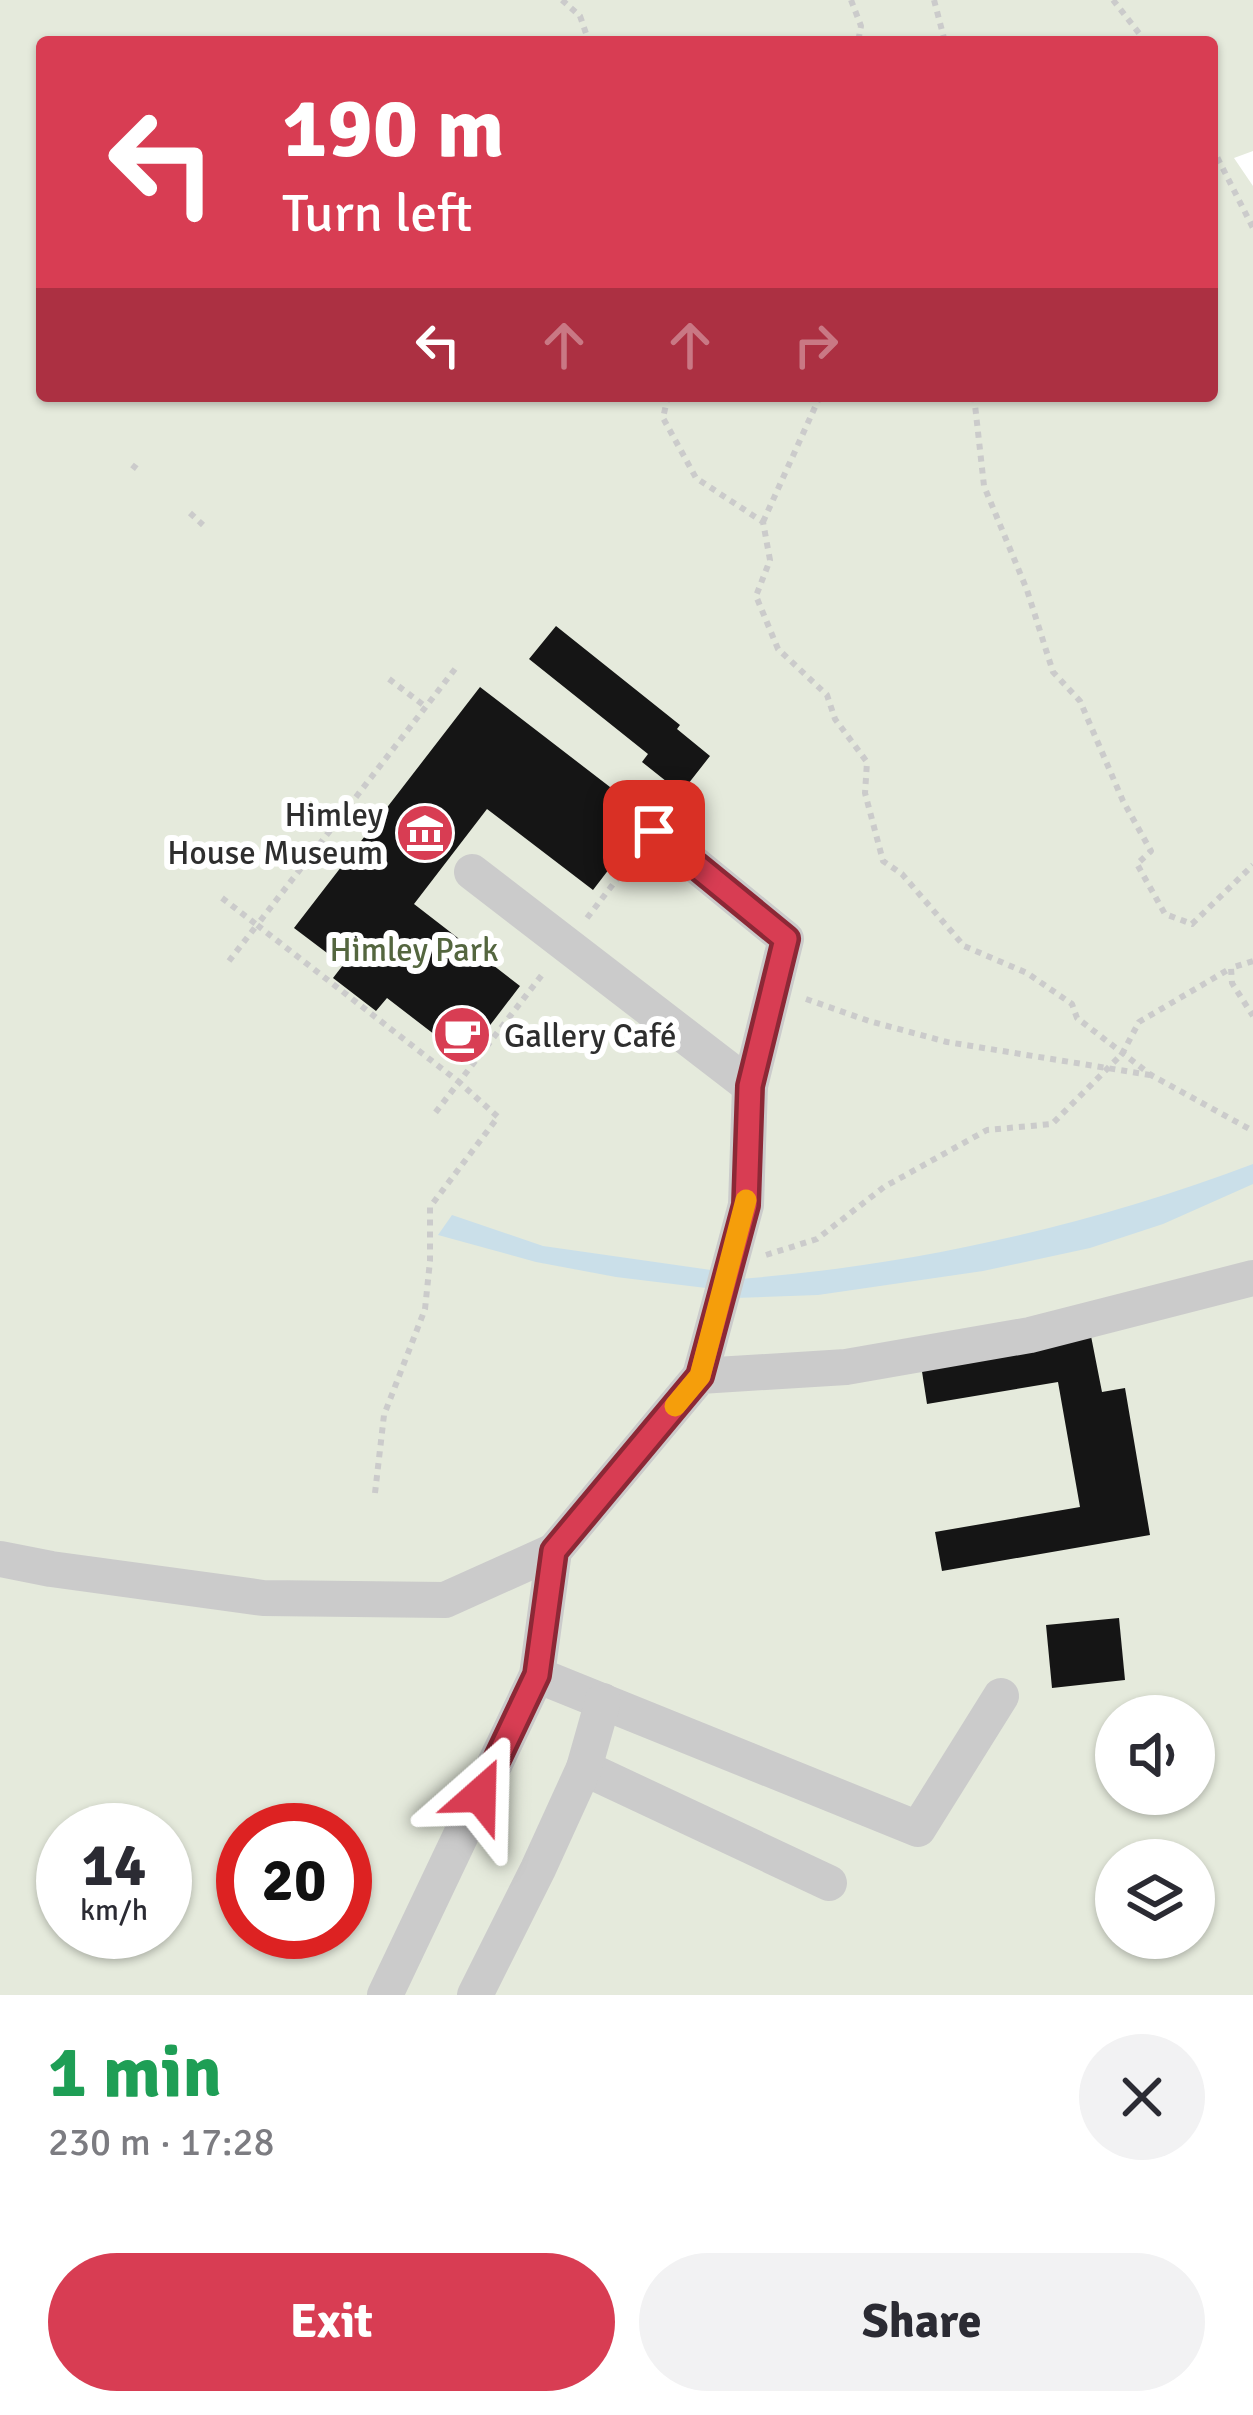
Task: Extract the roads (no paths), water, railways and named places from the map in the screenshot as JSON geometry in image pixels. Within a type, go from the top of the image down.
[{"type":"lane","points":[[0,1559],[263,1598],[445,1600],[554,1551],[700,1376],[746,1205],[750,1086],[786,939],[654,831]]},
{"type":"lane","points":[[472,872],[750,1086]]},
{"type":"lane","points":[[700,1376],[846,1367],[1030,1335],[1253,1278]]},
{"type":"lane","points":[[385,1995],[537,1675],[554,1551]]},
{"type":"lane","points":[[537,1675],[918,1828],[1001,1696]]},
{"type":"lane","points":[[475,1995],[584,1768],[603,1701]]},
{"type":"lane","points":[[584,1768],[830,1883]]},
{"type":"water","points":[[1253,1164],[1253,1184],[1163,1224],[1090,1248],[983,1271],[818,1295],[734,1298],[740,1279],[871,1264],[1001,1240],[1128,1206]]},
{"type":"water","points":[[452,1215],[543,1246],[711,1270],[706,1288],[536,1262],[438,1235]]},
{"type":"place","name":"Himley House Museum","points":[[425,833]]},
{"type":"place","name":"Gallery Café","points":[[462,1035]]},
{"type":"park label","name":"Himley Park","points":[[414,949]]}]
